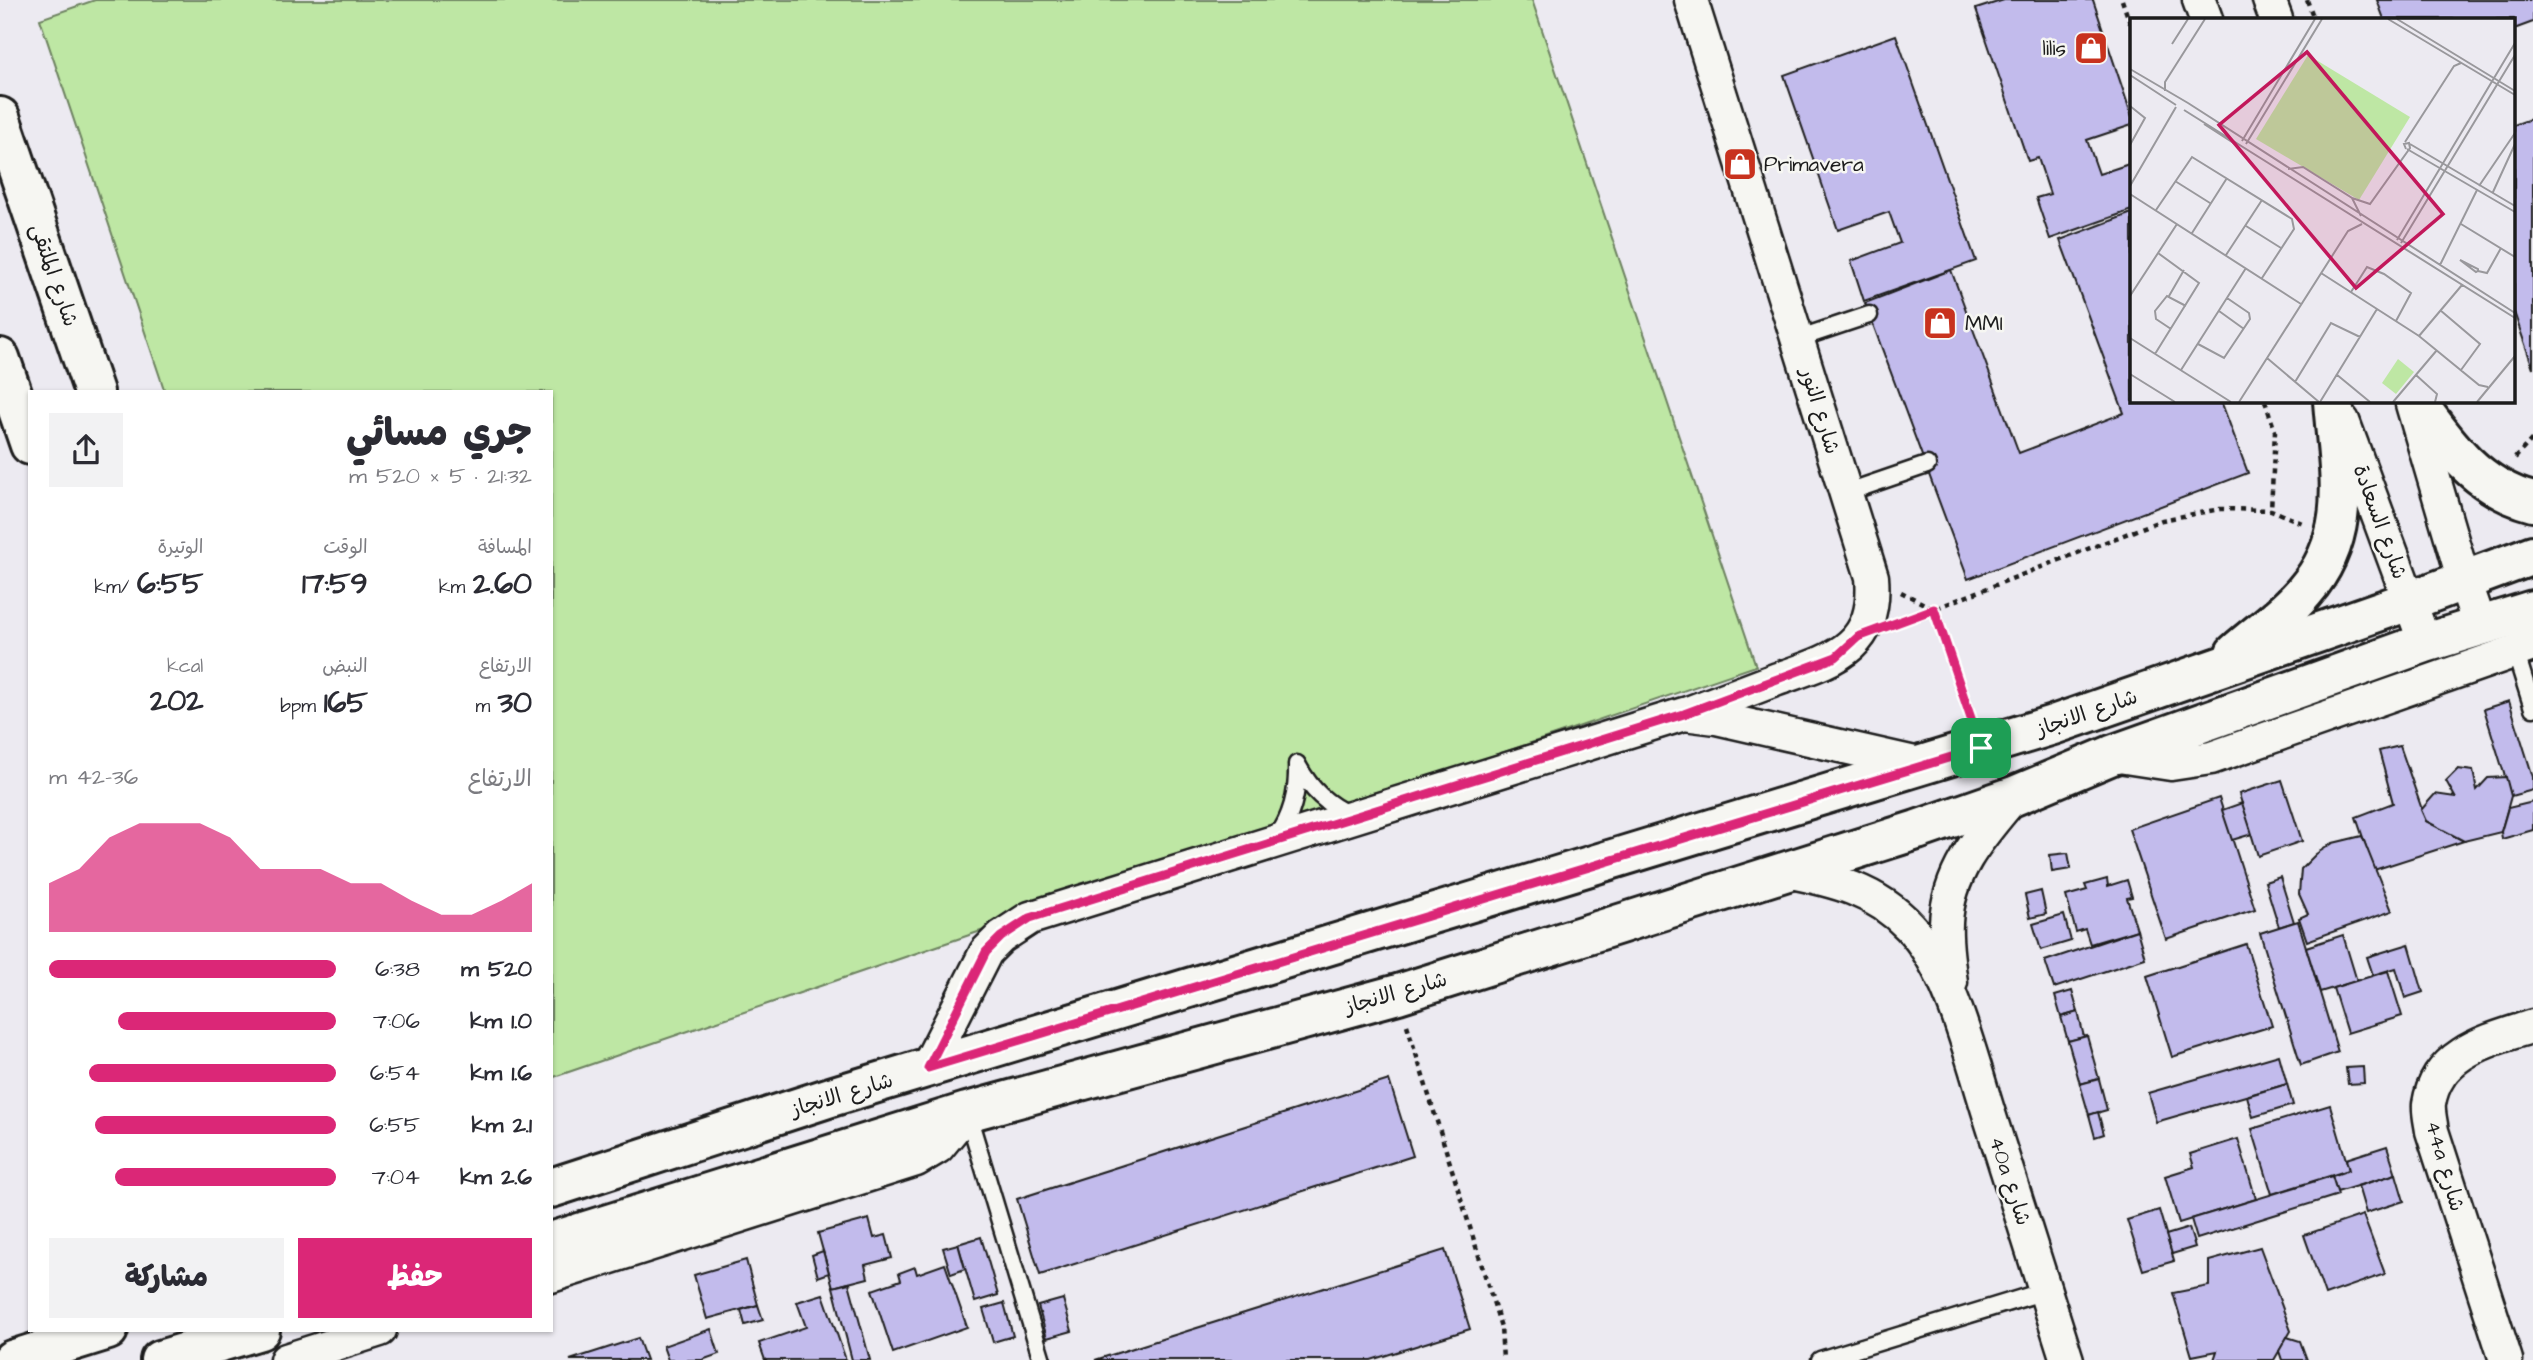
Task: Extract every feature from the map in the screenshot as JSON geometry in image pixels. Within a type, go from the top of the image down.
[{"type":"street","name":"شارع النور","points":[[928,1068],[986,952],[1001,937],[1030,918],[1684,714],[1836,657],[1858,637],[1871,608],[1872,578],[1691,0]]},
{"type":"street","points":[[2199,0],[2206,18]]},
{"type":"street","points":[[2270,0],[2276,18]]},
{"type":"street","name":"شارع الملتقى","points":[[0,117],[93,390]]},
{"type":"street","points":[[0,358],[28,439]]},
{"type":"street","points":[[2220,666],[2303,594],[2320,571],[2336,536],[2341,489],[2334,402]]},
{"type":"street","name":"شارع السعادة","points":[[2334,402],[2425,643]]},
{"type":"street","points":[[2414,402],[2464,581],[2480,627]]},
{"type":"street","points":[[2415,402],[2465,464],[2491,484],[2533,502]]},
{"type":"street","name":"شارع الانجاز","points":[[553,1187],[834,1096],[1981,748],[2409,601],[2533,555]]},
{"type":"street","name":"شارع الانجاز","points":[[553,1241],[967,1112],[1398,994],[1786,871],[2014,796],[2112,755],[2425,643],[2533,610]]},
{"type":"street","points":[[2112,755],[2171,764],[2211,758],[2524,648]]},
{"type":"street","points":[[1684,714],[1716,718],[1924,765]]},
{"type":"street","name":"40a شارع","points":[[1953,1001],[1946,921],[1955,879],[1966,856],[2014,796]]},
{"type":"street","name":"40a شارع","points":[[1786,871],[1854,888],[1892,910],[1924,943],[1953,1001],[2067,1360]]},
{"type":"street","name":"44a شارع","points":[[2506,1360],[2431,1131],[2429,1105],[2437,1080],[2453,1059],[2476,1046],[2533,1026]]},
{"type":"street","points":[[553,1165],[734,1108],[779,1100],[834,1096]]},
{"type":"street","points":[[553,1275],[916,1160],[938,1147],[967,1112]]},
{"type":"street","points":[[0,1343],[38,1332]]},
{"type":"street","points":[[12,1360],[102,1332]]},
{"type":"street","points":[[160,1360],[253,1332]]},
{"type":"street","points":[[286,1360],[374,1332]]},
{"type":"lane","points":[[1797,339],[1869,316]]},
{"type":"lane","points":[[1845,493],[1927,465]]},
{"type":"lane","points":[[2524,648],[2533,708]]},
{"type":"lane","points":[[1274,842],[1291,813],[1297,764],[1320,796],[1336,809],[1354,817]]},
{"type":"lane","points":[[967,1112],[1042,1360]]},
{"type":"lane","points":[[1820,1360],[2045,1291]]},
{"type":"path","points":[[2122,0],[2130,23]]},
{"type":"path","points":[[2307,0],[2314,18]]},
{"type":"path","points":[[2265,402],[2275,430],[2271,510]]},
{"type":"path","points":[[1858,637],[2162,520],[2220,509],[2271,510],[2336,536]]},
{"type":"path","points":[[1872,578],[1934,609],[1981,748]]},
{"type":"path","points":[[1398,994],[1501,1327],[1503,1360]]},
{"type":"green space","points":[[95,0],[1532,0],[1756,666],[553,1077],[553,390],[164,390],[40,19]]},
{"type":"building","points":[[2004,0],[2093,0],[2130,111],[2130,126],[2087,140],[2099,174],[2130,164],[2130,211],[2050,239],[2036,198],[2050,194],[2038,158],[2028,161],[1976,9]]},
{"type":"building","points":[[2377,0],[2533,0],[2533,22],[2516,28],[2516,18],[2384,18]]},
{"type":"building","points":[[1896,35],[1976,261],[1864,301],[1851,261],[1900,243],[1889,212],[1838,230],[1784,75]]},
{"type":"building","points":[[2533,118],[2533,368],[2516,318],[2516,124]]},
{"type":"building","points":[[2130,214],[2130,402],[2221,402],[2248,473],[1968,579],[1865,303],[1951,270],[2019,453],[2124,413],[2060,240]]},
{"type":"building","points":[[2509,701],[2533,777],[2533,790],[2511,796],[2484,709]]},
{"type":"building","points":[[2400,746],[2426,821],[2464,841],[2374,870],[2356,817],[2393,803],[2379,751]]},
{"type":"building","points":[[2458,769],[2473,771],[2477,790],[2488,778],[2506,777],[2511,796],[2501,832],[2464,841],[2426,821],[2421,810],[2435,794],[2455,797],[2446,781]]},
{"type":"building","points":[[2282,780],[2302,841],[2258,856],[2239,794]]},
{"type":"building","points":[[2219,798],[2255,909],[2166,939],[2129,829]]},
{"type":"building","points":[[2533,802],[2533,830],[2502,839],[2501,832],[2508,808]]},
{"type":"building","points":[[2242,803],[2252,834],[2232,840],[2222,810]]},
{"type":"building","points":[[2362,836],[2392,911],[2307,941],[2299,918],[2308,914],[2299,894],[2301,869],[2316,854],[2333,843]]},
{"type":"building","points":[[2068,853],[2071,869],[2052,872],[2050,855]]},
{"type":"building","points":[[2280,877],[2294,922],[2279,927],[2265,882]]},
{"type":"building","points":[[2107,879],[2108,886],[2127,880],[2132,897],[2127,898],[2137,930],[2090,944],[2085,929],[2076,932],[2066,896],[2087,890],[2085,885]]},
{"type":"building","points":[[2041,891],[2046,914],[2030,918],[2025,895]]},
{"type":"building","points":[[2064,915],[2071,941],[2041,950],[2033,924]]},
{"type":"building","points":[[2298,921],[2338,1052],[2301,1065],[2260,933]]},
{"type":"building","points":[[2137,930],[2145,958],[2054,988],[2045,961]]},
{"type":"building","points":[[2343,935],[2357,981],[2320,992],[2306,947]]},
{"type":"building","points":[[2246,944],[2272,1026],[2172,1057],[2147,976]]},
{"type":"building","points":[[2409,944],[2423,992],[2405,998],[2396,968],[2373,975],[2367,957]]},
{"type":"building","points":[[2388,971],[2402,1016],[2347,1033],[2333,988]]},
{"type":"building","points":[[2072,991],[2078,1012],[2061,1017],[2055,996]]},
{"type":"building","points":[[2078,1012],[2084,1037],[2068,1041],[2061,1017]]},
{"type":"building","points":[[2087,1036],[2099,1079],[2080,1084],[2068,1041]]},
{"type":"building","points":[[2279,1055],[2287,1084],[2156,1122],[2148,1093]]},
{"type":"building","points":[[2363,1067],[2364,1083],[2348,1084],[2346,1068]]},
{"type":"building","points":[[2099,1079],[2107,1110],[2089,1115],[2080,1084]]},
{"type":"building","points":[[1389,1080],[1413,1156],[1040,1275],[1017,1199]]},
{"type":"building","points":[[2287,1084],[2293,1105],[2253,1117],[2247,1096]]},
{"type":"building","points":[[2330,1105],[2349,1170],[2272,1194],[2252,1129]]},
{"type":"building","points":[[2098,1112],[2104,1134],[2095,1137],[2089,1115]]},
{"type":"building","points":[[2238,1139],[2256,1199],[2179,1223],[2165,1176],[2194,1167],[2190,1154]]},
{"type":"building","points":[[2387,1146],[2396,1174],[2337,1192],[2332,1176],[2349,1170],[2346,1159]]},
{"type":"building","points":[[2396,1174],[2404,1201],[2366,1213],[2358,1186]]},
{"type":"building","points":[[2332,1176],[2338,1195],[2197,1239],[2191,1219]]},
{"type":"building","points":[[2159,1210],[2174,1261],[2143,1270],[2127,1220]]},
{"type":"building","points":[[2363,1215],[2385,1274],[2325,1295],[2304,1235]]},
{"type":"building","points":[[869,1219],[874,1238],[886,1235],[892,1258],[865,1265],[868,1278],[833,1287],[818,1233]]},
{"type":"building","points":[[2189,1228],[2195,1247],[2172,1254],[2166,1235]]},
{"type":"building","points":[[981,1237],[998,1295],[975,1302],[958,1244]]},
{"type":"building","points":[[958,1244],[965,1269],[951,1274],[943,1248]]},
{"type":"building","points":[[2260,1247],[2291,1331],[2274,1360],[2214,1360],[2217,1351],[2192,1356],[2173,1293],[2209,1286],[2209,1261]]},
{"type":"building","points":[[1445,1250],[1470,1329],[1371,1360],[1095,1360]]},
{"type":"building","points":[[823,1251],[829,1273],[818,1277],[812,1255]]},
{"type":"building","points":[[746,1260],[758,1305],[707,1319],[694,1275]]},
{"type":"building","points":[[945,1264],[967,1327],[893,1353],[872,1290],[901,1280],[899,1273],[915,1267],[917,1274]]},
{"type":"building","points":[[849,1283],[870,1360],[852,1360],[833,1287]]},
{"type":"building","points":[[823,1294],[846,1360],[765,1360],[759,1343],[806,1327],[797,1302]]},
{"type":"building","points":[[1063,1299],[1072,1331],[1047,1338],[1038,1306]]},
{"type":"building","points":[[1004,1303],[1013,1336],[993,1342],[983,1309]]},
{"type":"building","points":[[758,1305],[763,1320],[745,1325],[741,1310]]},
{"type":"building","points":[[711,1329],[719,1354],[702,1360],[668,1360],[663,1346]]},
{"type":"building","points":[[2287,1337],[2300,1341],[2307,1360],[2282,1360],[2279,1351]]},
{"type":"building","points":[[638,1338],[646,1360],[570,1360]]},
{"type":"place","name":"lilis","points":[[2091,48]]},
{"type":"place","name":"Primavera","points":[[1740,164]]},
{"type":"place","name":"MMI","points":[[1940,323]]},
{"type":"route","points":[[1934,609],[1981,748],[1924,765],[928,1068],[986,952],[1001,937],[1030,918],[1684,714],[1836,657],[1858,637],[1934,609]]}]
